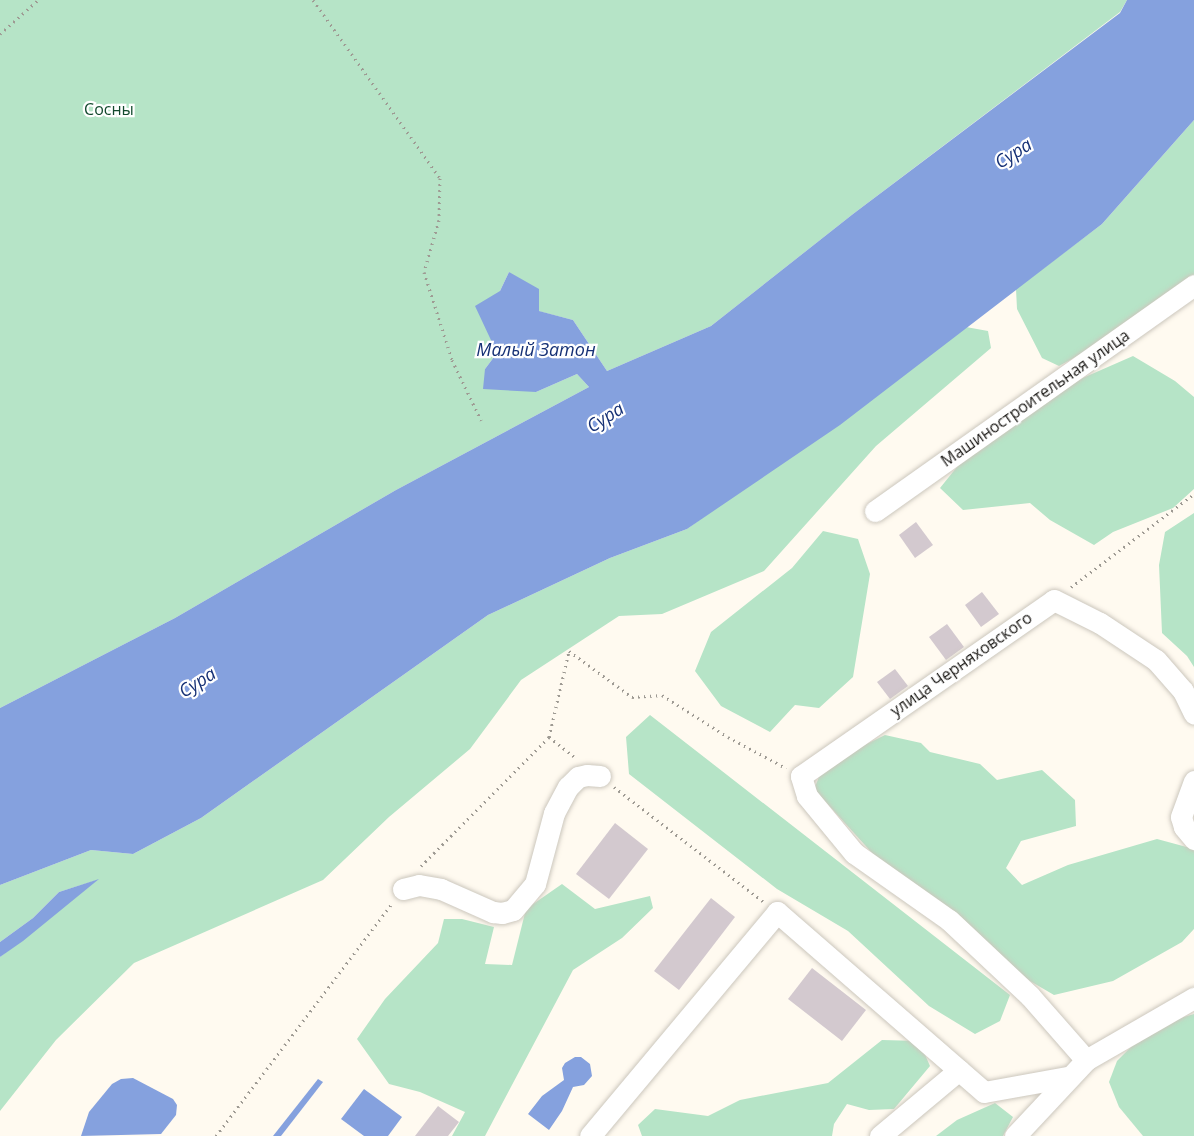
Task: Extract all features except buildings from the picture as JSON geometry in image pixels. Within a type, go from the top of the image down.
[{"type":"street","name":"Машиностроительная улица","points":[[875,511],[1194,285]]},
{"type":"street","points":[[1054,600],[1100,623],[1156,660],[1184,691],[1194,714]]},
{"type":"street","name":"улица Черняховского","points":[[801,776],[1054,600]]},
{"type":"street","points":[[403,889],[419,885],[441,889],[493,912],[502,913],[513,910],[535,884],[554,813],[568,787],[578,777],[587,774],[600,776]]},
{"type":"street","points":[[801,776],[807,796],[854,853],[949,920],[1030,996],[1086,1059]]},
{"type":"street","points":[[1194,781],[1181,817],[1184,827],[1194,839]]},
{"type":"street","points":[[590,1136],[777,912],[984,1092],[1067,1077]]},
{"type":"street","points":[[1015,1136],[1086,1059],[1194,998]]},
{"type":"street","points":[[880,1136],[959,1070]]},
{"type":"path","points":[[0,34],[38,0]]},
{"type":"path","points":[[313,0],[440,178],[439,220],[424,272],[452,360],[481,420]]},
{"type":"path","points":[[1054,600],[1194,495]]},
{"type":"path","points":[[549,737],[569,651],[632,697],[662,695],[728,737],[801,776]]},
{"type":"green space","name":"Сосны","points":[[0,0],[1127,0],[1120,12],[853,214],[711,326],[607,371],[573,320],[538,311],[509,272],[500,291],[497,353],[485,369],[536,392],[577,374],[589,387],[396,490],[175,618],[0,708]]},
{"type":"green space","points":[[1194,120],[1194,280],[1140,322],[1059,366],[1042,358],[1017,309],[1016,289],[1102,224]]},
{"type":"green space","points":[[966,327],[988,331],[991,348],[876,446],[764,571],[662,614],[619,616],[521,680],[470,749],[389,817],[323,880],[134,963],[56,1040],[0,1111],[0,957],[97,880],[59,892],[33,918],[0,942],[0,885],[91,850],[133,854],[201,818],[488,615],[610,558],[687,529]]},
{"type":"green space","points":[[1133,356],[1175,381],[1194,397],[1194,489],[1173,508],[1113,532],[1094,545],[1050,520],[1030,503],[963,510],[940,488],[965,457],[1069,384]]},
{"type":"green space","points":[[1194,513],[1194,667],[1187,656],[1162,633],[1159,565],[1165,532]]},
{"type":"green space","points":[[823,531],[858,539],[870,574],[853,677],[819,708],[795,705],[770,732],[721,706],[695,671],[711,632],[792,568]]},
{"type":"green space","points":[[650,715],[1010,995],[1000,1021],[975,1034],[929,1006],[848,931],[777,889],[629,774],[626,737]]},
{"type":"green space","points":[[885,735],[921,743],[930,752],[980,764],[997,780],[1042,770],[1075,800],[1076,826],[1021,841],[1006,868],[1022,885],[1068,865],[1157,839],[1194,849],[1194,929],[1182,942],[1113,981],[1054,995],[1030,981],[893,876],[814,789],[824,765]]},
{"type":"green space","points":[[562,884],[595,909],[650,896],[653,908],[622,938],[573,970],[485,1136],[452,1136],[465,1112],[420,1092],[389,1084],[357,1039],[385,999],[438,943],[444,919],[462,919],[494,927],[485,964],[512,965],[526,909]]},
{"type":"green space","points":[[1194,1014],[1194,1136],[1143,1136],[1119,1107],[1109,1082],[1117,1061],[1133,1045],[1170,1021]]},
{"type":"green space","points":[[882,1040],[919,1041],[930,1066],[894,1109],[869,1110],[847,1104],[834,1124],[832,1136],[642,1136],[638,1125],[655,1109],[708,1116],[740,1100],[828,1083]]},
{"type":"green space","points":[[995,1103],[1013,1117],[1003,1136],[936,1136],[957,1120]]},
{"type":"water","points":[[1127,0],[1194,0],[1194,120],[1102,224],[840,425],[687,529],[610,558],[488,615],[201,818],[133,854],[91,850],[0,885],[0,708],[175,618],[396,490],[589,387],[577,374],[536,392],[483,389],[485,369],[497,353],[475,306],[500,291],[509,272],[539,289],[539,311],[573,320],[607,371],[711,326],[853,214],[1120,13]]},
{"type":"water","points":[[99,879],[0,957],[0,942],[33,918],[59,892]]},
{"type":"water","points":[[575,1057],[581,1057],[590,1064],[592,1076],[584,1085],[573,1087],[562,1111],[549,1130],[528,1114],[542,1096],[564,1080],[562,1068],[565,1063]]},
{"type":"water","points":[[133,1078],[173,1099],[177,1105],[176,1115],[161,1134],[81,1136],[89,1112],[112,1084],[121,1079]]},
{"type":"water","points":[[318,1079],[323,1082],[281,1136],[273,1136]]},
{"type":"water","points":[[364,1089],[402,1117],[388,1136],[364,1136],[341,1119]]},
{"type":"water label","name":"Сура","points":[[1013,153]]},
{"type":"water label","name":"Малый Затон","points":[[536,349]]},
{"type":"water label","name":"Сура","points":[[605,417]]},
{"type":"water label","name":"Сура","points":[[197,682]]}]
